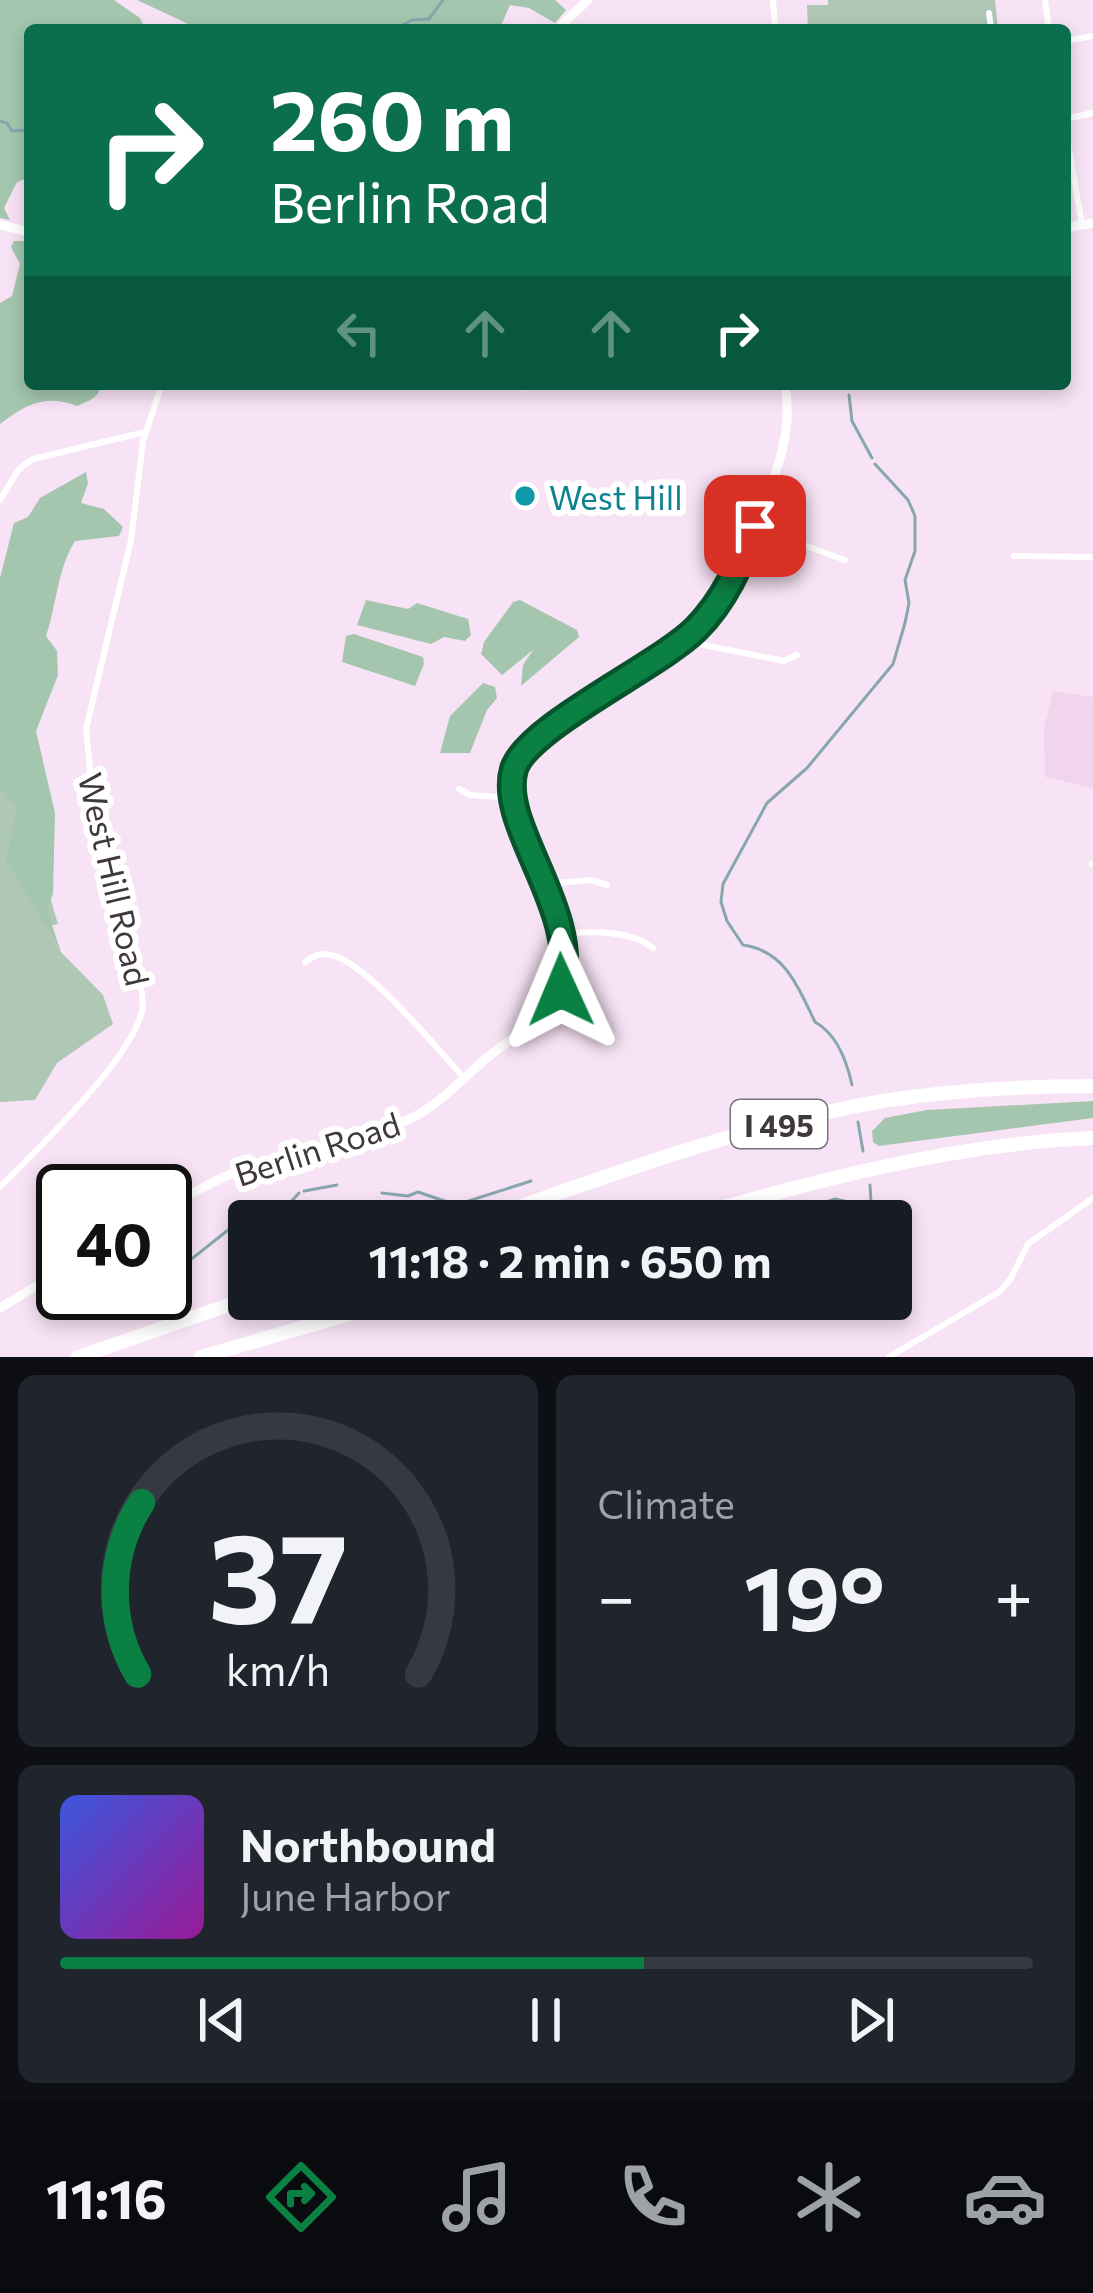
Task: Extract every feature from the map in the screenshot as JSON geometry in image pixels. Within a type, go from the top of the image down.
[{"type":"highway","name":"I 495","points":[[539,1200],[706,1143],[841,1109],[963,1091],[1093,1086]]},
{"type":"highway","name":"I 495","points":[[754,1200],[917,1157],[1093,1138]]},
{"type":"highway","points":[[78,1357],[228,1305]]},
{"type":"highway","points":[[201,1357],[329,1320]]},
{"type":"street","points":[[562,24],[588,0]]},
{"type":"street","points":[[988,13],[990,24]]},
{"type":"street","points":[[1071,150],[1087,224]]},
{"type":"street","name":"West Hill Road","points":[[0,1187],[65,1121],[119,1052],[142,1013],[140,983],[93,804],[86,729],[131,540],[145,432],[160,390]]},
{"type":"street","points":[[459,789],[470,796],[514,798],[514,767],[538,741],[683,641],[719,601],[778,469],[788,429],[785,390]]},
{"type":"street","points":[[0,500],[19,469],[33,459],[145,432]]},
{"type":"street","points":[[755,526],[845,560]]},
{"type":"street","points":[[1014,556],[1093,557]]},
{"type":"street","points":[[683,641],[784,661],[796,655]]},
{"type":"street","name":"Berlin Road","points":[[192,1195],[244,1169],[402,1123],[438,1103],[558,996],[565,969],[561,934],[514,798]]},
{"type":"street","points":[[547,884],[590,880],[607,885]]},
{"type":"street","points":[[561,934],[612,934],[644,940],[653,948]]},
{"type":"street","points":[[304,962],[330,954],[358,967],[465,1079]]},
{"type":"street","points":[[889,1357],[999,1292],[1028,1244],[1093,1198]]},
{"type":"street","points":[[0,1308],[36,1289]]},
{"type":"shaded area","points":[[1053,691],[1093,697],[1093,788],[1045,777],[1044,729]]},
{"type":"green space","points":[[0,0],[114,0],[143,24],[24,24],[24,179],[17,182],[4,208],[10,220],[0,218]]},
{"type":"green space","points":[[137,0],[555,0],[566,10],[555,23],[529,8],[510,5],[502,24],[188,24]]},
{"type":"green space","points":[[828,0],[995,0],[997,24],[808,24],[807,5],[828,5]]},
{"type":"green space","points":[[14,241],[24,241],[24,390],[100,390],[77,406],[36,403],[0,424],[0,303],[12,296],[20,264],[11,247]]},
{"type":"green space","points":[[86,472],[88,483],[81,503],[104,509],[123,527],[119,536],[75,541],[46,636],[57,651],[58,675],[36,731],[55,813],[53,894],[47,910],[61,952],[6,860],[17,807],[0,788],[0,578],[14,523],[28,517],[40,498]]},
{"type":"green space","points":[[366,600],[408,609],[417,603],[468,619],[471,635],[465,641],[444,637],[431,644],[357,625]]},
{"type":"green space","points":[[520,600],[577,630],[579,637],[521,686],[523,665],[533,650],[502,675],[481,654],[484,642],[513,602]]},
{"type":"green space","points":[[354,634],[423,657],[415,686],[342,662],[346,636]]},
{"type":"green space","points":[[483,683],[495,687],[497,698],[487,710],[470,753],[440,753],[450,716]]},
{"type":"green space","points":[[0,729],[58,924],[46,927],[61,952],[103,995],[113,1024],[57,1063],[35,1100],[0,1102]]},
{"type":"green space","points":[[1093,1101],[1093,1118],[879,1146],[873,1142],[872,1131],[885,1118],[927,1110]]},
{"type":"waterway","points":[[404,24],[429,19],[443,0]]},
{"type":"waterway","points":[[0,121],[12,131],[24,130]]},
{"type":"waterway","points":[[849,395],[852,421],[872,458]]},
{"type":"waterway","points":[[852,1085],[840,1049],[815,1022],[789,973],[770,955],[743,945],[721,902],[723,884],[767,803],[807,768],[893,664],[909,603],[905,580],[915,551],[915,516],[908,500],[875,464]]},
{"type":"waterway","points":[[858,1122],[863,1151]]},
{"type":"waterway","points":[[382,1193],[408,1196],[418,1192],[456,1205],[531,1181]]},
{"type":"waterway","points":[[304,1191],[337,1185]]},
{"type":"waterway","points":[[870,1185],[871,1200]]},
{"type":"waterway","points":[[192,1259],[242,1219],[289,1204],[299,1193]]},
{"type":"waterway","points":[[832,1200],[839,1200]]},
{"type":"place","name":"West Hill","points":[[525,496]]},
{"type":"route","points":[[561,990],[565,969],[562,936],[547,884],[516,810],[514,767],[561,722],[693,632],[731,581],[755,526]]}]
